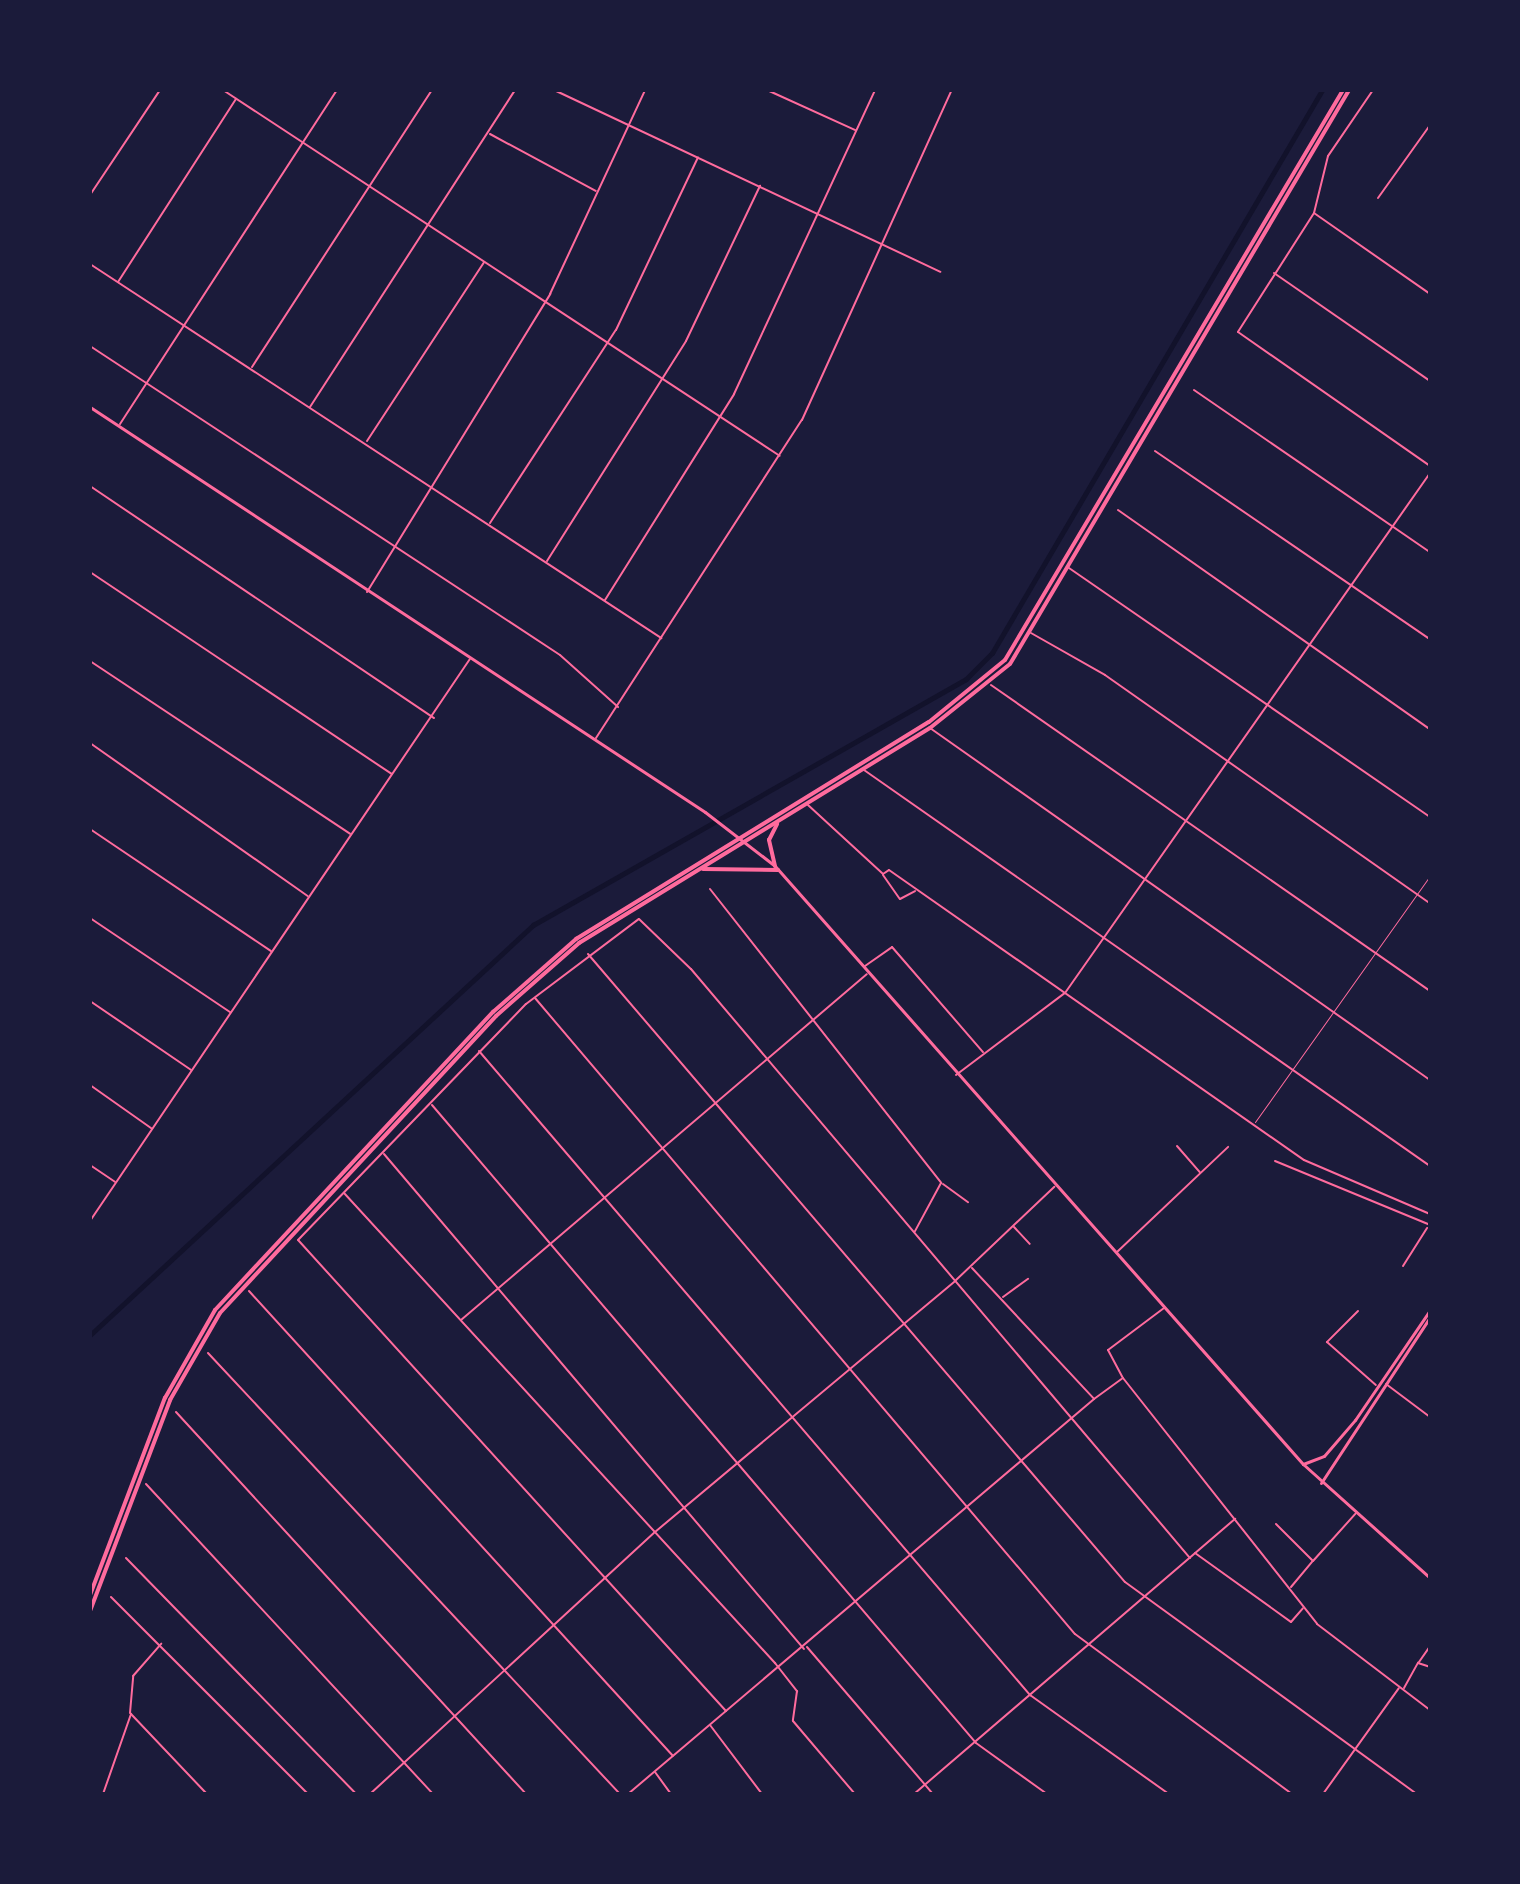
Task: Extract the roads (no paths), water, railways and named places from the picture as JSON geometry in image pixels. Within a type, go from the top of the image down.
[{"type":"highway","points":[[90,1595],[165,1398],[238,1281],[526,979],[576,939],[743,839],[964,699],[1005,660],[1343,90]]},
{"type":"highway","points":[[90,1611],[170,1400],[242,1285],[530,983],[579,943],[743,839],[778,823],[863,770],[991,685],[1031,633],[1349,90]]},
{"type":"highway","points":[[700,869],[734,864],[776,868],[769,840],[778,823]]},
{"type":"main road","points":[[90,407],[743,839],[776,868],[1054,1187],[1303,1464],[1429,1575]]},
{"type":"main road","points":[[1303,1464],[1324,1456],[1385,1384],[1430,1310]]},
{"type":"main road","points":[[1321,1483],[1430,1317]]},
{"type":"street","points":[[90,195],[160,90]]},
{"type":"street","points":[[223,90],[782,457]]},
{"type":"street","points":[[118,426],[337,90]]},
{"type":"street","points":[[252,368],[432,90]]},
{"type":"street","points":[[310,407],[515,90]]},
{"type":"street","points":[[554,90],[940,272]]},
{"type":"street","points":[[367,592],[545,302],[645,90]]},
{"type":"street","points":[[767,90],[856,130]]},
{"type":"street","points":[[605,600],[721,416],[875,90]]},
{"type":"street","points":[[596,739],[782,457],[952,90]]},
{"type":"street","points":[[1373,90],[1328,156],[1314,213],[1240,324],[1241,337],[1430,466]]},
{"type":"street","points":[[118,283],[236,98]]},
{"type":"street","points":[[1378,198],[1430,125]]},
{"type":"street","points":[[489,133],[598,192]]},
{"type":"street","points":[[490,524],[607,344],[698,157]]},
{"type":"street","points":[[546,562],[665,379],[760,186]]},
{"type":"street","points":[[1314,213],[1430,294]]},
{"type":"street","points":[[366,442],[484,262]]},
{"type":"street","points":[[90,264],[366,442],[663,640]]},
{"type":"street","points":[[1274,273],[1430,381]]},
{"type":"street","points":[[90,346],[144,386],[560,655],[619,707]]},
{"type":"street","points":[[1194,390],[1430,552]]},
{"type":"street","points":[[1155,451],[1430,639]]},
{"type":"street","points":[[956,1075],[1065,993],[1430,473]]},
{"type":"street","points":[[90,486],[434,718]]},
{"type":"street","points":[[1118,510],[1430,729]]},
{"type":"street","points":[[1069,568],[1430,817]]},
{"type":"street","points":[[90,572],[393,774]]},
{"type":"street","points":[[1031,633],[1226,761],[1430,903]]},
{"type":"street","points":[[90,1221],[309,896],[434,718],[470,658]]},
{"type":"street","points":[[90,661],[351,835]]},
{"type":"street","points":[[991,685],[1430,991]]},
{"type":"street","points":[[930,728],[1430,1080]]},
{"type":"street","points":[[90,743],[309,896]]},
{"type":"street","points":[[863,770],[1430,1166]]},
{"type":"street","points":[[807,804],[883,874],[900,899],[916,891]]},
{"type":"street","points":[[90,829],[272,952]]},
{"type":"street","points":[[883,874],[889,870],[1304,1160],[1430,1214]]},
{"type":"street","points":[[710,889],[941,1183],[968,1202]]},
{"type":"street","points":[[90,918],[231,1012]]},
{"type":"street","points":[[726,1711],[298,1240],[534,997],[588,953],[639,919],[766,1058],[1190,1558]]},
{"type":"street","points":[[864,967],[892,947],[984,1053]]},
{"type":"street","points":[[588,953],[1020,1461],[1143,1598],[1417,1794]]},
{"type":"street","points":[[460,1321],[659,1147],[869,973]]},
{"type":"street","points":[[534,997],[849,1372],[1088,1646],[1292,1794]]},
{"type":"street","points":[[90,1001],[192,1071]]},
{"type":"street","points":[[479,1051],[1030,1695],[1169,1794]]},
{"type":"street","points":[[90,1085],[152,1129]]},
{"type":"street","points":[[431,1104],[976,1743],[1047,1794]]},
{"type":"street","points":[[1177,1146],[1202,1174]]},
{"type":"street","points":[[1116,1253],[1228,1147]]},
{"type":"street","points":[[383,1153],[933,1794]]},
{"type":"street","points":[[1275,1161],[1429,1226],[1403,1266]]},
{"type":"street","points":[[90,1165],[116,1183]]},
{"type":"street","points":[[914,1232],[941,1183]]},
{"type":"street","points":[[370,1794],[655,1532],[955,1281],[1054,1187]]},
{"type":"street","points":[[344,1193],[779,1669],[797,1691],[793,1721],[855,1794]]},
{"type":"street","points":[[1013,1227],[1030,1244]]},
{"type":"street","points":[[971,1267],[1094,1399]]},
{"type":"street","points":[[1002,1298],[1028,1279]]},
{"type":"street","points":[[249,1291],[673,1756]]},
{"type":"street","points":[[1164,1308],[1108,1350],[1123,1378],[1304,1607],[1430,1710]]},
{"type":"street","points":[[1358,1311],[1327,1342],[1375,1385],[1385,1384],[1430,1417]]},
{"type":"street","points":[[208,1353],[620,1794]]},
{"type":"street","points":[[628,1794],[806,1648],[908,1554],[1070,1417],[1123,1378]]},
{"type":"street","points":[[176,1412],[526,1794]]},
{"type":"street","points":[[146,1484],[433,1794]]},
{"type":"street","points":[[1291,1587],[1356,1513]]},
{"type":"street","points":[[914,1794],[1235,1519]]},
{"type":"street","points":[[1276,1524],[1313,1561]]},
{"type":"street","points":[[1195,1553],[1291,1622],[1304,1607]]},
{"type":"street","points":[[126,1558],[356,1794]]},
{"type":"street","points":[[111,1597],[161,1643],[308,1794]]},
{"type":"street","points":[[161,1643],[133,1676],[126,1699],[131,1714],[207,1794]]},
{"type":"street","points":[[1323,1794],[1430,1646]]},
{"type":"street","points":[[1418,1663],[1430,1667]]},
{"type":"street","points":[[103,1794],[131,1714]]},
{"type":"street","points":[[710,1725],[762,1794]]},
{"type":"street","points":[[655,1772],[671,1794]]},
{"type":"lane","points":[[1253,1124],[1430,876]]},
{"type":"waterway","points":[[90,1335],[533,925],[966,679],[992,653],[1322,90]]}]
